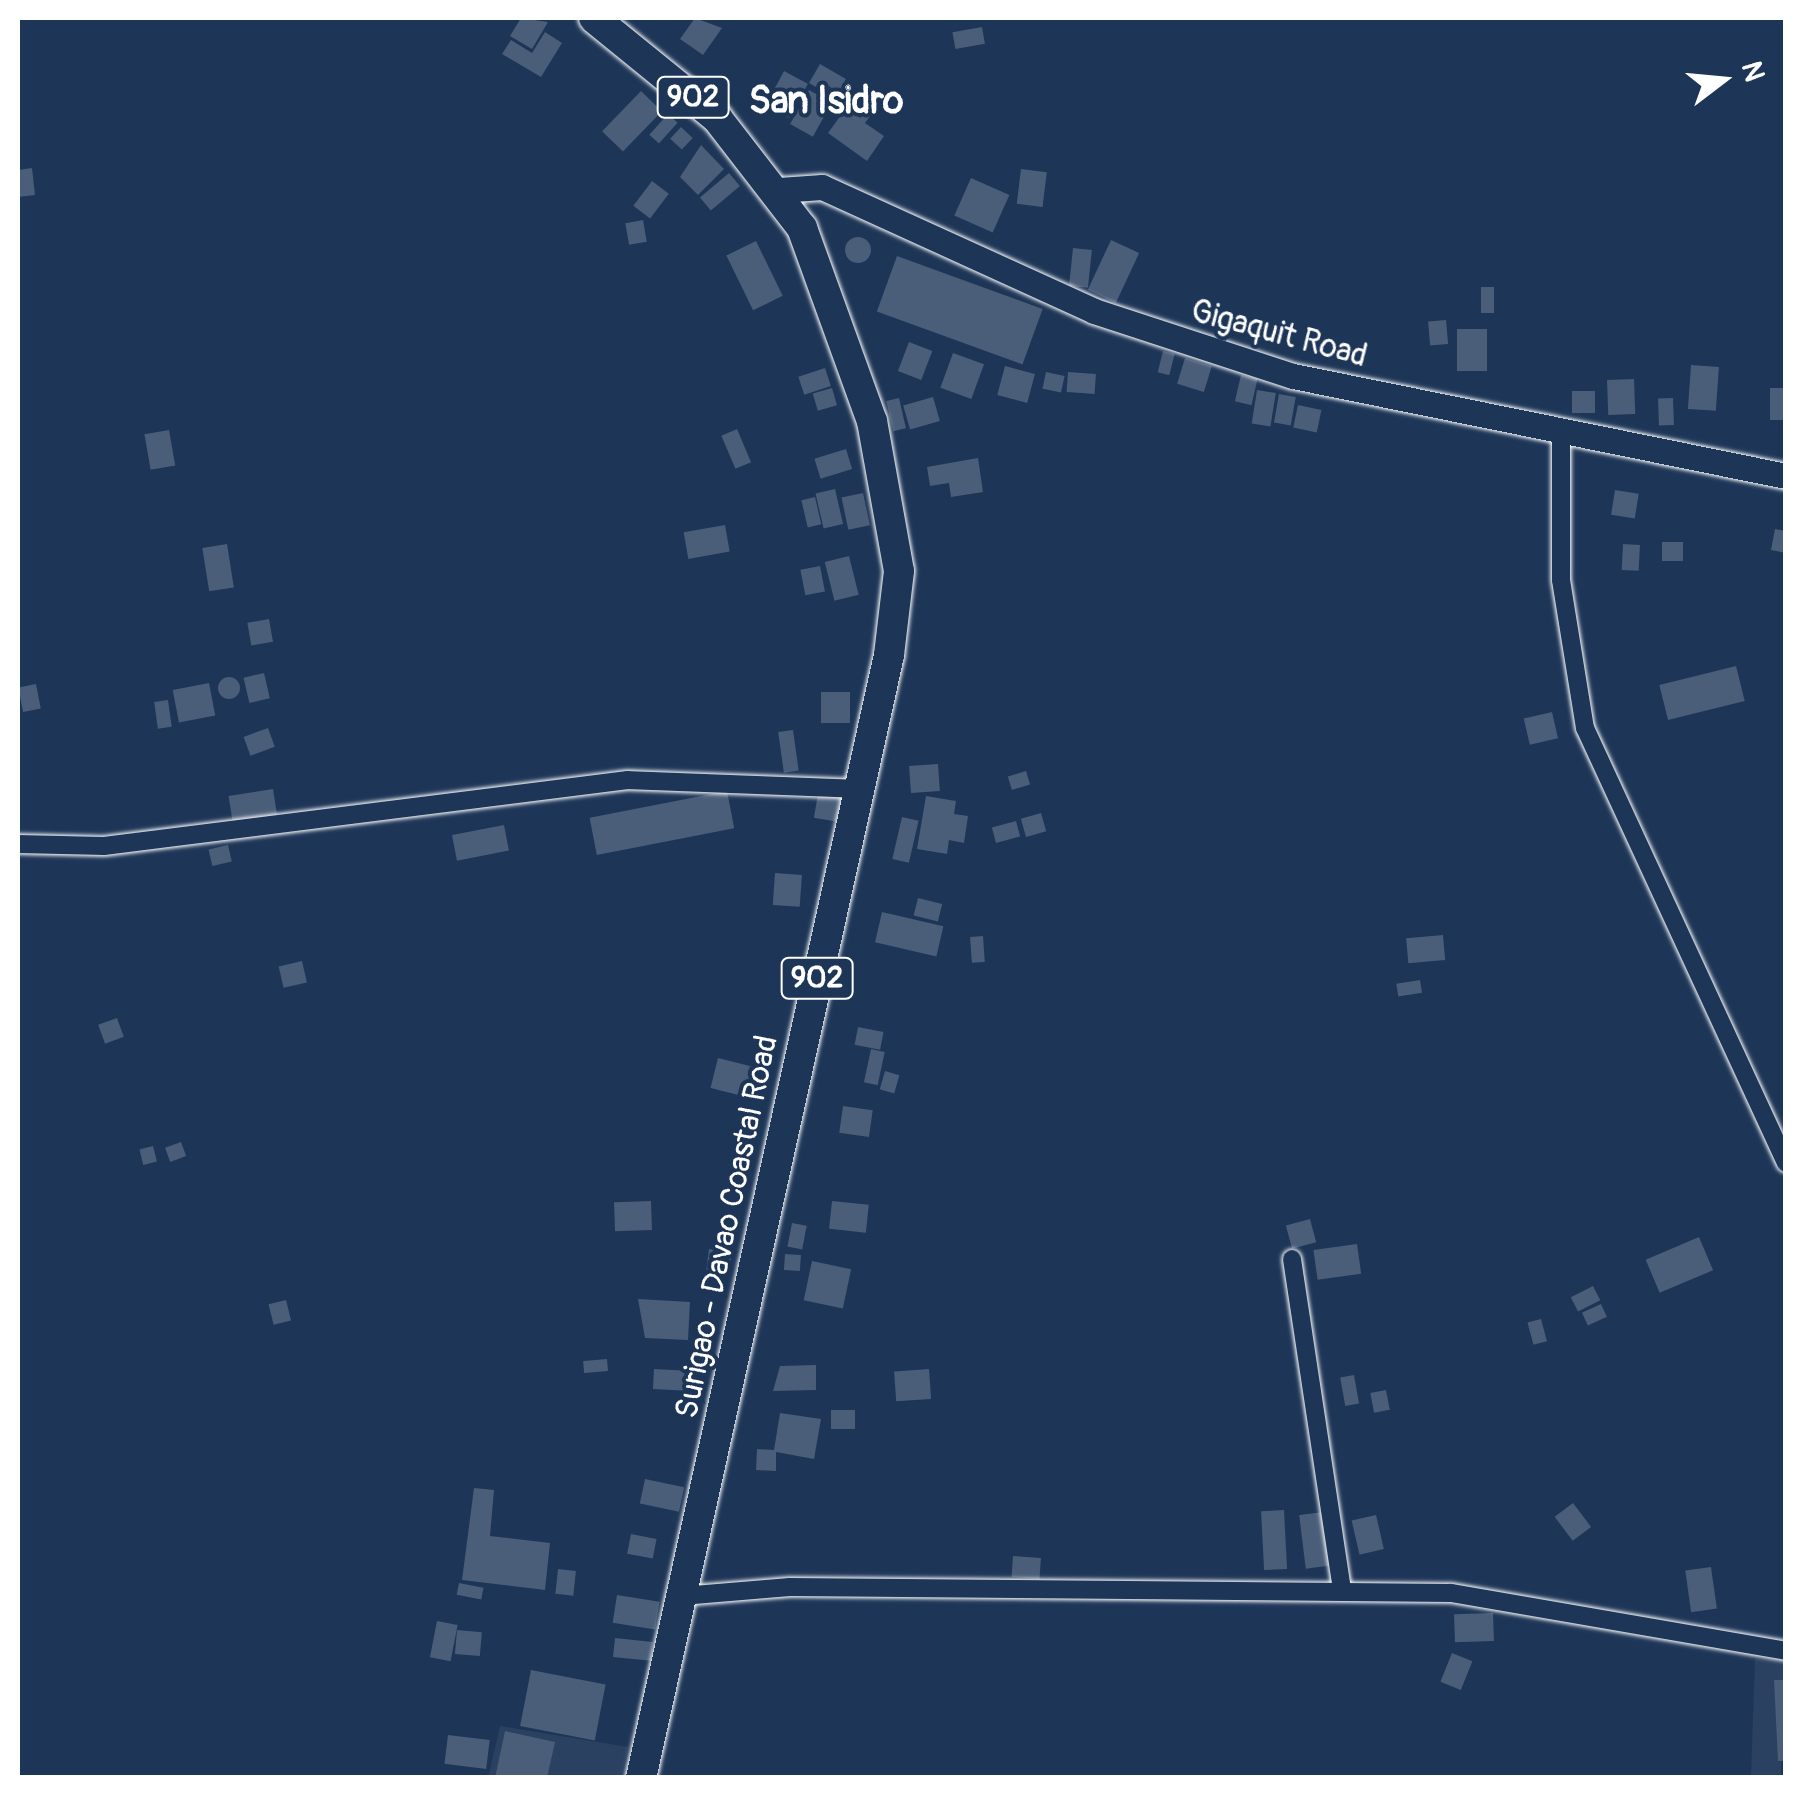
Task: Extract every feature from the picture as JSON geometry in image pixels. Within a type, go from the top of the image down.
[{"type":"highway","name":"Surigao - Davao Coastal Road","points":[[594,18],[717,118],[779,190],[849,342],[898,534],[896,613],[641,1778]]},
{"type":"main road","name":"Gigaquit Road","points":[[779,190],[822,188],[1043,290],[1220,356],[1562,433],[1786,476]]},
{"type":"street","points":[[1562,433],[1561,580],[1584,728],[1786,1163]]},
{"type":"street","points":[[18,844],[104,846],[628,780],[858,789]]},
{"type":"street","points":[[1292,1259],[1342,1589]]},
{"type":"street","points":[[682,1596],[790,1587],[1342,1589],[1566,1606],[1786,1651]]},
{"type":"shaded area","points":[[1755,1659],[1785,1660],[1781,1778],[1751,1778]]},
{"type":"shaded area","points":[[500,1726],[628,1747],[621,1777],[488,1778]]},
{"type":"building","points":[[521,18],[548,22],[532,49],[510,36]]},
{"type":"building","points":[[695,18],[722,28],[703,55],[680,39]]},
{"type":"building","points":[[982,27],[985,44],[955,49],[952,32]]},
{"type":"building","points":[[545,32],[562,43],[541,77],[502,54],[511,40],[532,53]]},
{"type":"building","points":[[820,64],[846,79],[835,98],[809,83]]},
{"type":"building","points":[[784,71],[808,84],[790,118],[766,105]]},
{"type":"building","points":[[809,90],[832,103],[813,137],[790,124]]},
{"type":"building","points":[[641,91],[662,111],[623,151],[602,131]]},
{"type":"building","points":[[854,97],[874,111],[865,123],[884,136],[867,161],[828,133]]},
{"type":"building","points":[[668,114],[678,123],[659,144],[649,135]]},
{"type":"building","points":[[681,127],[693,138],[682,150],[670,139]]},
{"type":"building","points":[[701,145],[724,169],[698,195],[680,177]]},
{"type":"building","points":[[32,168],[35,195],[18,197],[18,170]]},
{"type":"building","points":[[1021,169],[1047,172],[1043,207],[1017,204]]},
{"type":"building","points":[[729,173],[740,186],[711,210],[700,197]]},
{"type":"building","points":[[971,178],[1009,195],[993,233],[954,215]]},
{"type":"building","points":[[652,181],[669,194],[650,218],[633,206]]},
{"type":"building","points":[[643,220],[647,242],[629,245],[625,223]]},
{"type":"building","points":[[858,237],[867,241],[871,250],[867,259],[858,263],[849,259],[845,250],[849,241]]},
{"type":"building","points":[[1111,240],[1139,253],[1116,303],[1088,290]]},
{"type":"building","points":[[756,241],[783,296],[753,310],[726,255]]},
{"type":"building","points":[[1073,248],[1092,250],[1088,288],[1069,286]]},
{"type":"building","points":[[897,256],[1043,309],[1022,364],[877,311]]},
{"type":"building","points":[[1481,287],[1494,287],[1494,313],[1481,313]]},
{"type":"building","points":[[1446,320],[1448,344],[1430,345],[1428,322]]},
{"type":"building","points":[[1457,329],[1487,329],[1487,371],[1457,371]]},
{"type":"building","points":[[909,342],[932,351],[921,380],[898,371]]},
{"type":"building","points":[[1163,351],[1175,354],[1169,375],[1158,372]]},
{"type":"building","points":[[953,353],[984,364],[971,399],[940,388]]},
{"type":"building","points":[[1185,358],[1212,366],[1204,392],[1177,384]]},
{"type":"building","points":[[1691,365],[1719,367],[1716,411],[1688,409]]},
{"type":"building","points":[[1005,366],[1035,374],[1027,403],[997,395]]},
{"type":"building","points":[[825,368],[831,386],[804,395],[798,377]]},
{"type":"building","points":[[1046,372],[1065,376],[1061,393],[1042,389]]},
{"type":"building","points":[[1068,372],[1096,374],[1095,394],[1067,392]]},
{"type":"building","points":[[1241,375],[1258,379],[1251,405],[1235,401]]},
{"type":"building","points":[[1634,379],[1635,414],[1608,415],[1607,380]]},
{"type":"building","points":[[832,388],[837,405],[818,411],[813,394]]},
{"type":"building","points":[[1770,388],[1786,388],[1786,420],[1770,420]]},
{"type":"building","points":[[1257,390],[1276,393],[1270,427],[1252,424]]},
{"type":"building","points":[[1572,391],[1595,391],[1595,413],[1572,413]]},
{"type":"building","points":[[1279,394],[1296,397],[1291,426],[1274,423]]},
{"type":"building","points":[[933,397],[940,421],[910,430],[903,406]]},
{"type":"building","points":[[899,398],[906,428],[893,431],[886,401]]},
{"type":"building","points":[[1673,398],[1674,425],[1659,426],[1658,399]]},
{"type":"building","points":[[1298,405],[1321,410],[1317,432],[1293,427]]},
{"type":"building","points":[[737,429],[751,462],[735,469],[721,436]]},
{"type":"building","points":[[169,430],[175,465],[151,470],[144,434]]},
{"type":"building","points":[[846,449],[852,469],[821,479],[814,459]]},
{"type":"building","points":[[978,458],[983,492],[951,497],[949,483],[930,486],[927,467]]},
{"type":"building","points":[[835,489],[843,524],[824,529],[816,493]]},
{"type":"building","points":[[1615,490],[1639,494],[1635,518],[1611,515]]},
{"type":"building","points":[[863,493],[870,525],[848,530],[841,498]]},
{"type":"building","points":[[815,497],[821,524],[808,527],[801,500]]},
{"type":"building","points":[[725,525],[730,552],[688,559],[684,532]]},
{"type":"building","points":[[1775,529],[1786,531],[1786,553],[1771,550]]},
{"type":"building","points":[[1662,542],[1683,542],[1683,561],[1662,561]]},
{"type":"building","points":[[227,544],[234,587],[209,591],[202,548]]},
{"type":"building","points":[[1623,544],[1640,545],[1639,571],[1622,570]]},
{"type":"building","points":[[849,556],[859,595],[834,601],[825,562]]},
{"type":"building","points":[[820,566],[825,592],[805,595],[800,570]]},
{"type":"building","points":[[269,619],[273,642],[251,645],[247,623]]},
{"type":"building","points":[[1736,666],[1745,701],[1668,720],[1659,685]]},
{"type":"building","points":[[264,673],[270,698],[249,703],[244,678]]},
{"type":"building","points":[[229,677],[237,680],[237,696],[229,699],[221,696],[218,688],[221,680]]},
{"type":"building","points":[[209,683],[215,715],[179,722],[173,690]]},
{"type":"building","points":[[36,684],[41,709],[23,712],[18,687]]},
{"type":"building","points":[[821,692],[850,692],[850,723],[821,723]]},
{"type":"building","points":[[168,700],[172,727],[158,729],[154,702]]},
{"type":"building","points":[[1552,712],[1558,738],[1530,745],[1524,719]]},
{"type":"building","points":[[268,728],[275,747],[250,756],[244,737]]},
{"type":"building","points":[[793,730],[799,771],[784,773],[778,732]]},
{"type":"building","points":[[938,764],[940,791],[911,793],[909,766]]},
{"type":"building","points":[[1026,771],[1030,784],[1012,790],[1008,777]]},
{"type":"building","points":[[273,789],[277,815],[233,822],[229,796]]},
{"type":"building","points":[[727,791],[734,828],[597,855],[590,818]]},
{"type":"building","points":[[818,794],[845,799],[840,822],[814,818]]},
{"type":"building","points":[[926,796],[956,801],[954,814],[968,816],[964,843],[949,840],[947,854],[917,849]]},
{"type":"building","points":[[1041,813],[1046,831],[1026,837],[1021,819]]},
{"type":"building","points":[[902,817],[919,821],[909,863],[892,859]]},
{"type":"building","points":[[1016,821],[1020,836],[996,843],[992,827]]},
{"type":"building","points":[[504,825],[509,851],[457,861],[452,835]]},
{"type":"building","points":[[228,845],[232,862],[212,866],[209,849]]},
{"type":"building","points":[[775,873],[802,875],[800,907],[773,905]]},
{"type":"building","points":[[918,898],[942,904],[938,922],[914,915]]},
{"type":"building","points":[[882,912],[943,926],[936,956],[875,942]]},
{"type":"building","points":[[1443,935],[1445,960],[1408,963],[1406,938]]},
{"type":"building","points":[[983,936],[985,962],[972,963],[970,937]]},
{"type":"building","points":[[302,961],[307,982],[284,988],[279,966]]},
{"type":"building","points":[[1420,980],[1422,993],[1398,997],[1396,984]]},
{"type":"building","points":[[117,1018],[124,1037],[105,1044],[98,1025]]},
{"type":"building","points":[[858,1027],[884,1032],[880,1050],[855,1045]]},
{"type":"building","points":[[871,1049],[885,1052],[878,1085],[864,1082]]},
{"type":"building","points":[[718,1058],[754,1067],[746,1097],[711,1088]]},
{"type":"building","points":[[885,1071],[899,1075],[894,1093],[880,1089]]},
{"type":"building","points":[[843,1106],[873,1110],[869,1137],[839,1133]]},
{"type":"building","points":[[181,1142],[186,1156],[170,1162],[165,1148]]},
{"type":"building","points":[[153,1146],[157,1162],[143,1165],[139,1149]]},
{"type":"building","points":[[651,1201],[652,1230],[615,1231],[614,1202]]},
{"type":"building","points":[[832,1201],[869,1205],[866,1233],[829,1229]]},
{"type":"building","points":[[1310,1219],[1316,1242],[1292,1249],[1286,1225]]},
{"type":"building","points":[[792,1223],[807,1226],[802,1249],[787,1247]]},
{"type":"building","points":[[1699,1237],[1713,1270],[1660,1293],[1646,1260]]},
{"type":"building","points":[[1357,1244],[1361,1274],[1318,1280],[1313,1250]]},
{"type":"building","points":[[709,1249],[732,1252],[729,1273],[706,1270]]},
{"type":"building","points":[[785,1254],[801,1255],[800,1271],[784,1270]]},
{"type":"building","points":[[812,1261],[851,1269],[843,1308],[804,1300]]},
{"type":"building","points":[[1593,1286],[1600,1300],[1578,1312],[1571,1297]]},
{"type":"building","points":[[638,1299],[690,1302],[688,1340],[645,1338]]},
{"type":"building","points":[[286,1300],[291,1320],[274,1325],[269,1304]]},
{"type":"building","points":[[1601,1304],[1607,1317],[1588,1326],[1582,1313]]},
{"type":"building","points":[[1541,1319],[1547,1341],[1533,1345],[1527,1323]]},
{"type":"building","points":[[607,1359],[608,1371],[584,1373],[583,1361]]},
{"type":"building","points":[[816,1365],[816,1390],[773,1391],[780,1366]]},
{"type":"building","points":[[654,1369],[687,1371],[686,1391],[653,1389]]},
{"type":"building","points":[[929,1369],[931,1399],[896,1401],[894,1371]]},
{"type":"building","points":[[1354,1375],[1359,1404],[1345,1406],[1340,1377]]},
{"type":"building","points":[[1386,1390],[1390,1410],[1374,1413],[1370,1393]]},
{"type":"building","points":[[831,1410],[855,1410],[855,1429],[831,1429]]},
{"type":"building","points":[[780,1413],[821,1419],[814,1459],[776,1452],[776,1471],[756,1470],[757,1449],[774,1450]]},
{"type":"building","points":[[645,1479],[684,1487],[679,1512],[640,1503]]},
{"type":"building","points":[[474,1488],[494,1490],[490,1536],[550,1543],[545,1590],[462,1580]]},
{"type":"building","points":[[1573,1503],[1591,1527],[1573,1541],[1555,1517]]},
{"type":"building","points":[[1284,1510],[1287,1569],[1264,1570],[1261,1511]]},
{"type":"building","points":[[1324,1512],[1331,1566],[1306,1569],[1299,1515]]},
{"type":"building","points":[[1376,1515],[1384,1549],[1360,1555],[1352,1521]]},
{"type":"building","points":[[631,1534],[657,1539],[653,1559],[627,1554]]},
{"type":"building","points":[[1013,1556],[1041,1558],[1039,1579],[1012,1577]]},
{"type":"building","points":[[1711,1567],[1717,1609],[1691,1612],[1685,1571]]},
{"type":"building","points":[[558,1569],[576,1571],[573,1596],[555,1594]]},
{"type":"building","points":[[459,1583],[484,1588],[481,1600],[457,1595]]},
{"type":"building","points":[[617,1595],[659,1602],[655,1629],[613,1623]]},
{"type":"building","points":[[1493,1613],[1494,1641],[1455,1642],[1454,1614]]},
{"type":"building","points":[[437,1621],[458,1625],[451,1661],[430,1657]]},
{"type":"building","points":[[457,1630],[482,1632],[480,1656],[455,1654]]},
{"type":"building","points":[[615,1638],[653,1642],[651,1661],[613,1657]]},
{"type":"building","points":[[1452,1653],[1472,1661],[1461,1690],[1440,1682]]},
{"type":"building","points":[[531,1670],[606,1685],[595,1740],[520,1726]]},
{"type":"building","points":[[1774,1680],[1786,1680],[1786,1761],[1778,1761]]},
{"type":"building","points":[[505,1731],[555,1742],[547,1778],[495,1778]]},
{"type":"building","points":[[448,1735],[490,1740],[486,1769],[444,1764]]},
{"type":"district","name":"San Isidro","points":[[826,102]]}]
